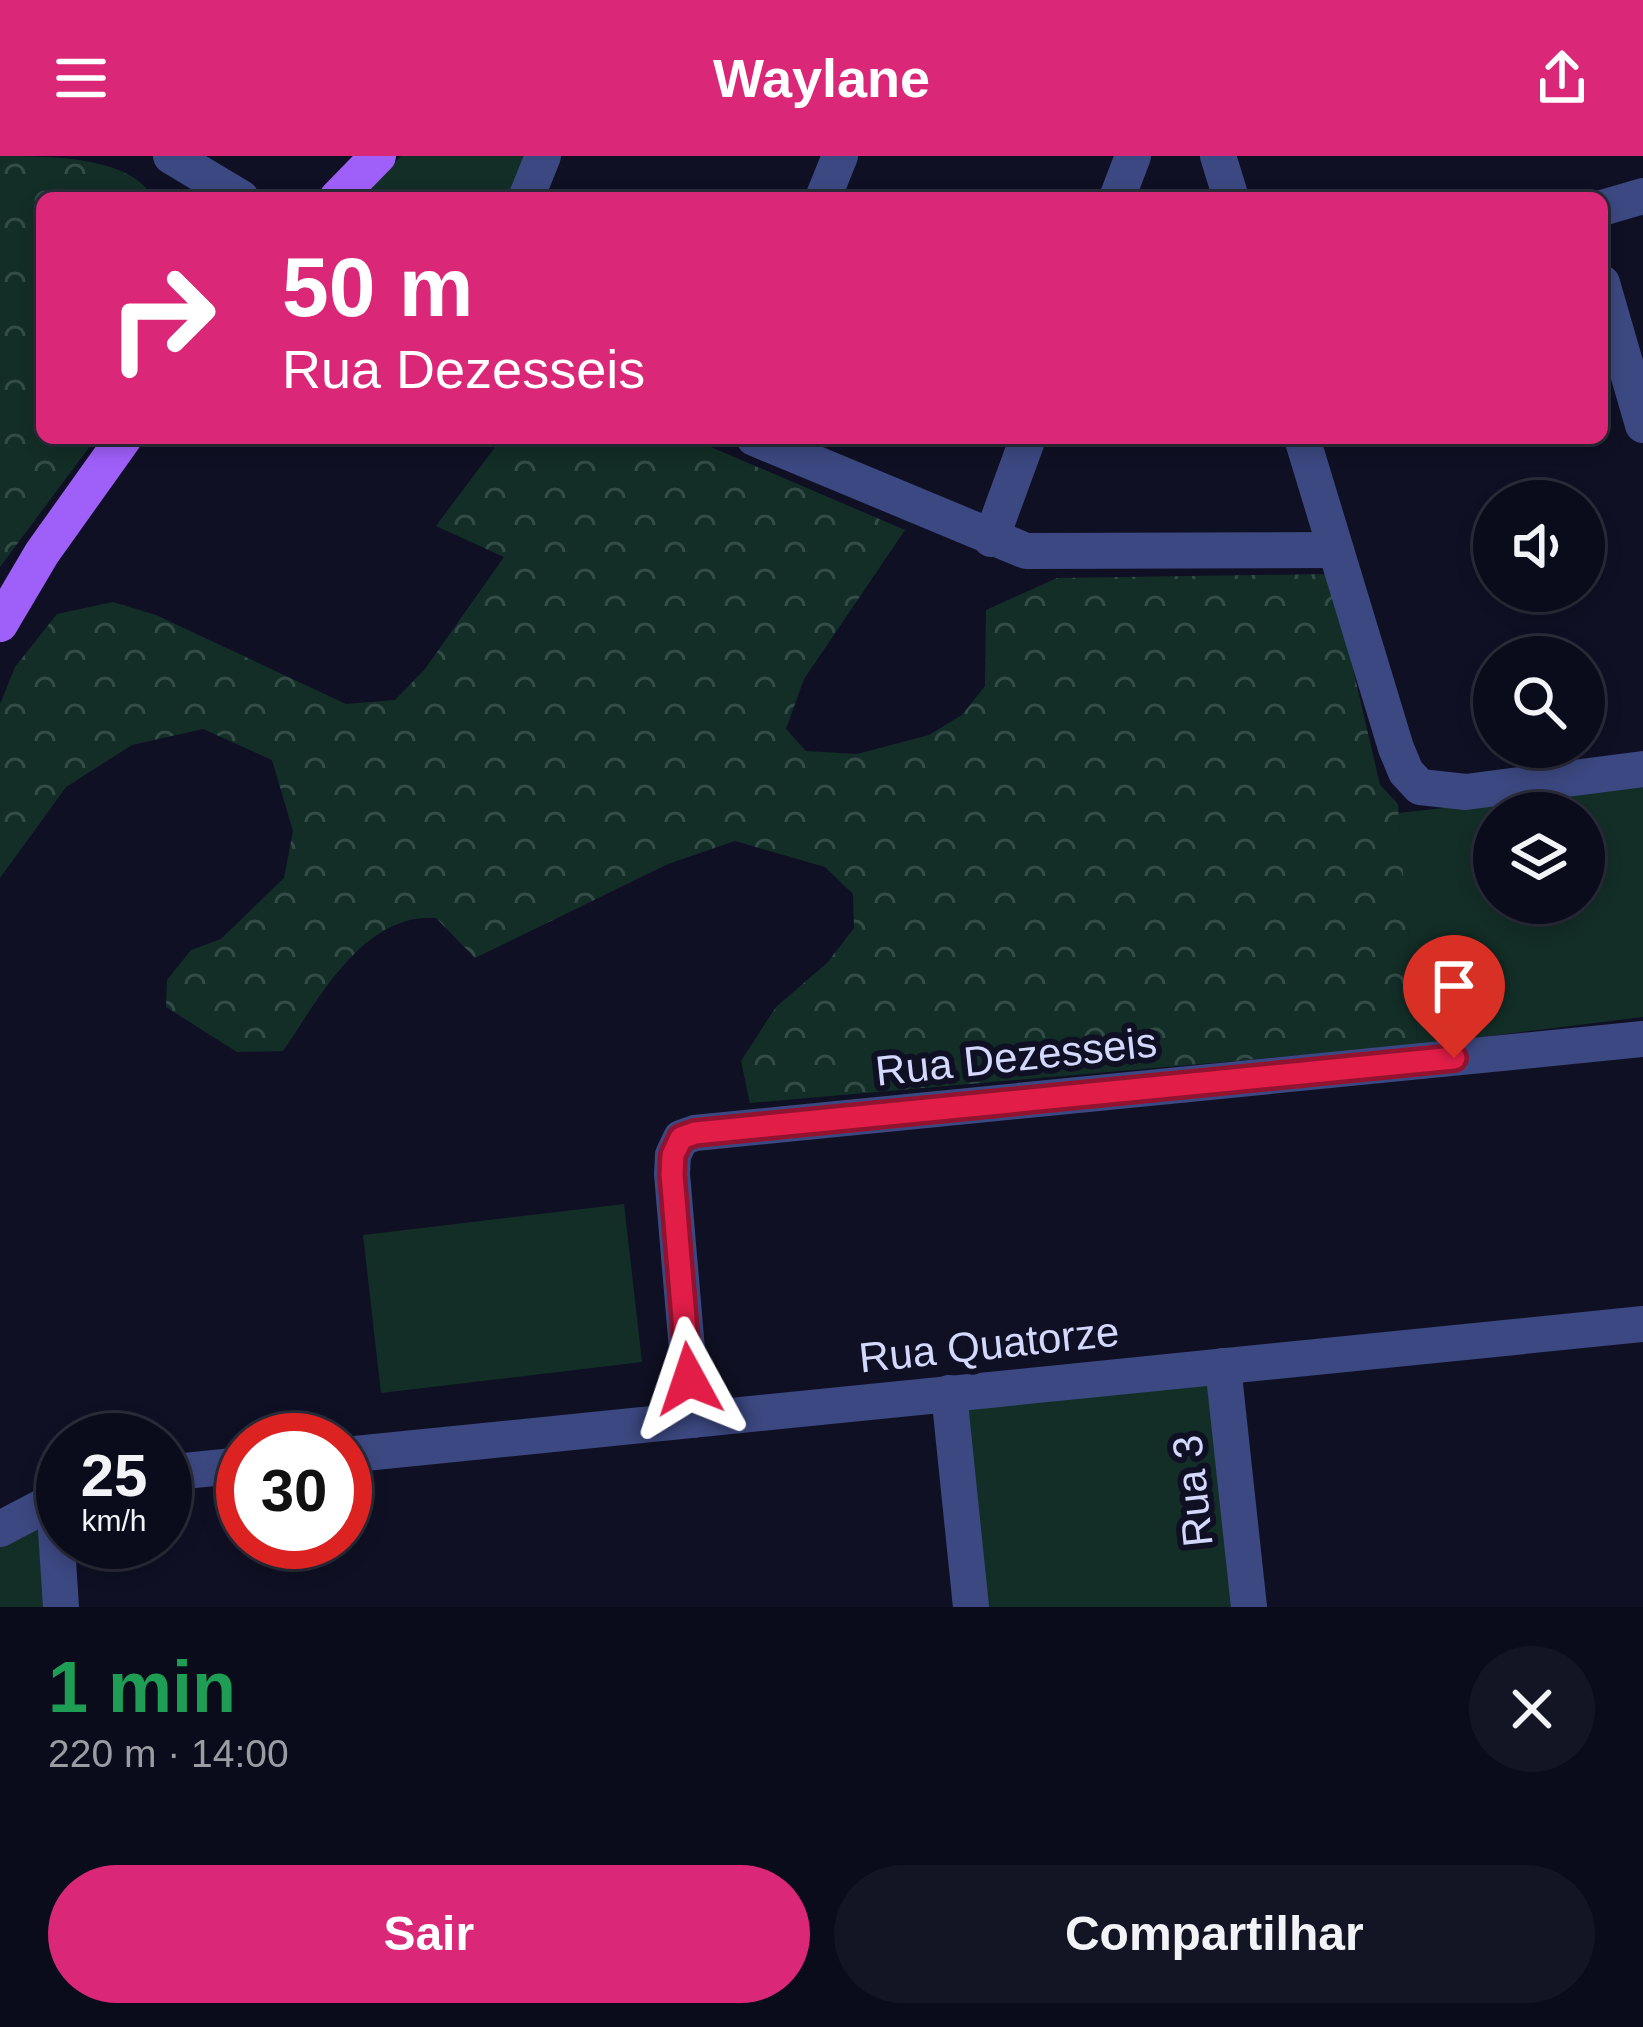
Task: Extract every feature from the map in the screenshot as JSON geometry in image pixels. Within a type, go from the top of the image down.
[{"type":"main road","points":[[343,192],[378,156]]},
{"type":"main road","points":[[0,624],[42,553],[120,444]]},
{"type":"street","points":[[528,192],[543,156]]},
{"type":"street","points":[[826,192],[840,156]]},
{"type":"street","points":[[1120,192],[1133,156]]},
{"type":"street","points":[[1218,156],[1229,192]]},
{"type":"street","points":[[191,161],[233,192]]},
{"type":"street","points":[[1608,206],[1643,196]]},
{"type":"street","points":[[1608,304],[1643,425]]},
{"type":"street","points":[[768,444],[991,539],[1042,554],[1334,550]]},
{"type":"street","points":[[991,539],[1026,444]]},
{"type":"street","points":[[1304,444],[1396,748],[1406,772],[1420,787],[1466,792],[1643,769]]},
{"type":"street","name":"Rua Dezesseis","points":[[693,1420],[672,1174],[673,1155],[681,1138],[1643,1039]]},
{"type":"street","name":"Rua Quatorze","points":[[372,1452],[1643,1324]]},
{"type":"street","name":"Rua 3","points":[[1223,1366],[1250,1607]]},
{"type":"street","points":[[949,1394],[971,1607]]},
{"type":"street","points":[[0,1528],[36,1509]]},
{"type":"street","points":[[60,1569],[61,1607]]},
{"type":"green space","points":[[0,156],[64,158],[108,166],[148,192],[36,192],[36,444],[92,444],[0,567]]},
{"type":"green space","points":[[401,156],[527,156],[512,192],[366,192]]},
{"type":"green space","points":[[498,444],[704,444],[905,530],[804,679],[786,729],[806,751],[857,754],[929,735],[962,715],[985,686],[986,610],[1057,578],[1331,574],[1380,785],[1398,804],[1418,1045],[750,1103],[741,1061],[776,1007],[827,963],[854,928],[853,894],[825,867],[735,841],[668,864],[475,958],[436,918],[410,920],[386,929],[346,963],[283,1051],[237,1052],[166,1007],[167,980],[191,950],[221,939],[284,878],[293,831],[272,760],[203,729],[132,745],[66,787],[0,878],[0,704],[15,667],[57,614],[113,602],[156,615],[346,704],[395,700],[425,669],[504,557],[436,526]]},
{"type":"green space","points":[[1643,786],[1643,1017],[1418,1045],[1398,813],[1473,805],[1473,924],[1605,924],[1605,792],[1589,792]]},
{"type":"green space","points":[[624,1204],[642,1362],[381,1393],[363,1235]]},
{"type":"green space","points":[[1223,1366],[1249,1607],[971,1607],[949,1394]]},
{"type":"green space","points":[[36,1510],[36,1569],[55,1569],[58,1607],[0,1607],[0,1530]]},
{"type":"route","points":[[689,1379],[672,1174],[673,1155],[681,1138],[1454,1058]]}]
